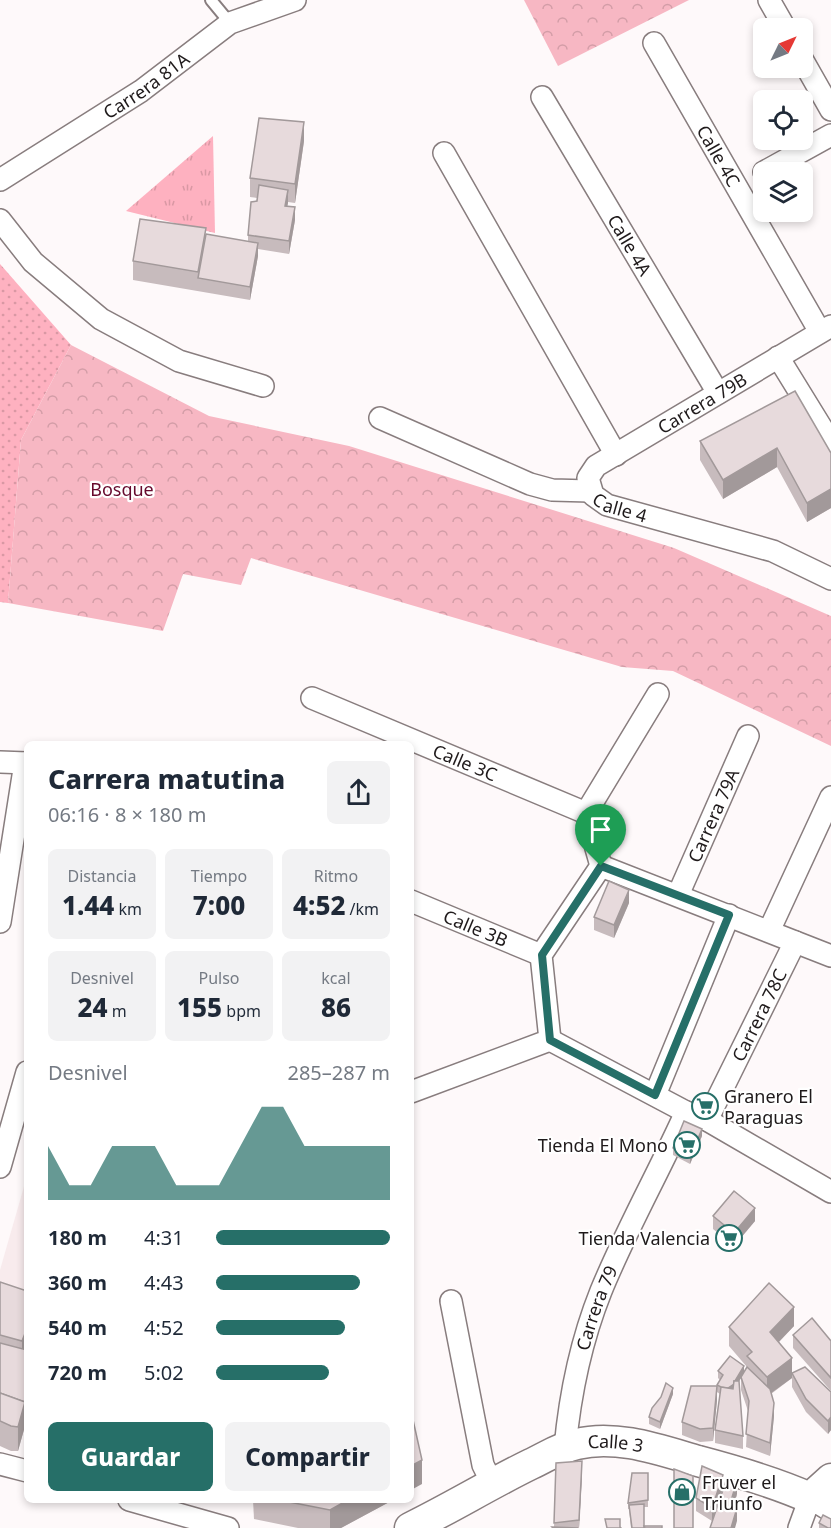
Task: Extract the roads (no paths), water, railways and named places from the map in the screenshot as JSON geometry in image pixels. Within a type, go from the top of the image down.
[{"type":"main road","name":"Calle 3","points":[[410,1528],[492,1483],[565,1448],[592,1441],[612,1441],[650,1448],[787,1488],[824,1496]]},
{"type":"street","name":"Carrera 81A","points":[[0,180],[141,91],[230,22],[295,0]]},
{"type":"street","points":[[769,0],[779,18]]},
{"type":"street","name":"Calle 4C","points":[[654,43],[737,188],[825,329]]},
{"type":"street","points":[[813,78],[831,110]]},
{"type":"street","name":"Calle 4A","points":[[542,98],[718,393]]},
{"type":"street","points":[[783,162],[831,135]]},
{"type":"street","points":[[444,153],[615,455]]},
{"type":"street","points":[[737,188],[753,179]]},
{"type":"street","points":[[0,220],[33,262],[101,319],[179,361],[263,386]]},
{"type":"street","name":"Carrera 79B","points":[[590,491],[589,474],[596,466],[825,329]]},
{"type":"street","points":[[778,357],[831,443]]},
{"type":"street","name":"Calle 4","points":[[380,418],[530,484],[552,490],[590,491],[596,499],[607,505],[772,551],[831,579]]},
{"type":"street","points":[[550,1040],[542,955],[601,866],[586,813],[658,694]]},
{"type":"street","name":"Calle 3C","points":[[312,698],[586,813]]},
{"type":"street","name":"Carrera 79A","points":[[678,895],[748,736]]},
{"type":"street","points":[[0,762],[24,763]]},
{"type":"street","points":[[0,922],[24,775]]},
{"type":"street","points":[[768,931],[831,797]]},
{"type":"street","points":[[601,866],[831,956]]},
{"type":"street","name":"Calle 3B","points":[[414,902],[542,955]]},
{"type":"street","points":[[655,1095],[729,915]]},
{"type":"street","name":"Carrera 78C","points":[[707,1120],[795,942]]},
{"type":"street","points":[[414,1091],[550,1040],[686,1112],[707,1120],[831,1192]]},
{"type":"street","points":[[0,1167],[24,1083]]},
{"type":"street","name":"Carrera 79","points":[[565,1448],[574,1383],[586,1336],[601,1292],[686,1112]]},
{"type":"street","points":[[452,1301],[483,1464],[492,1483]]},
{"type":"street","points":[[0,1464],[24,1470]]},
{"type":"street","points":[[798,1528],[824,1496]]},
{"type":"street","points":[[140,1503],[228,1528]]},
{"type":"lane","points":[[212,0],[230,22]]},
{"type":"place","name":"Granero El Paraguas","points":[[705,1106]]},
{"type":"place","name":"Tienda El Mono","points":[[687,1145]]},
{"type":"place","name":"Tienda Valencia","points":[[729,1238]]},
{"type":"place","name":"Fruver el Triunfo","points":[[682,1492]]},
{"type":"park label","name":"Bosque","points":[[122,489]]}]
